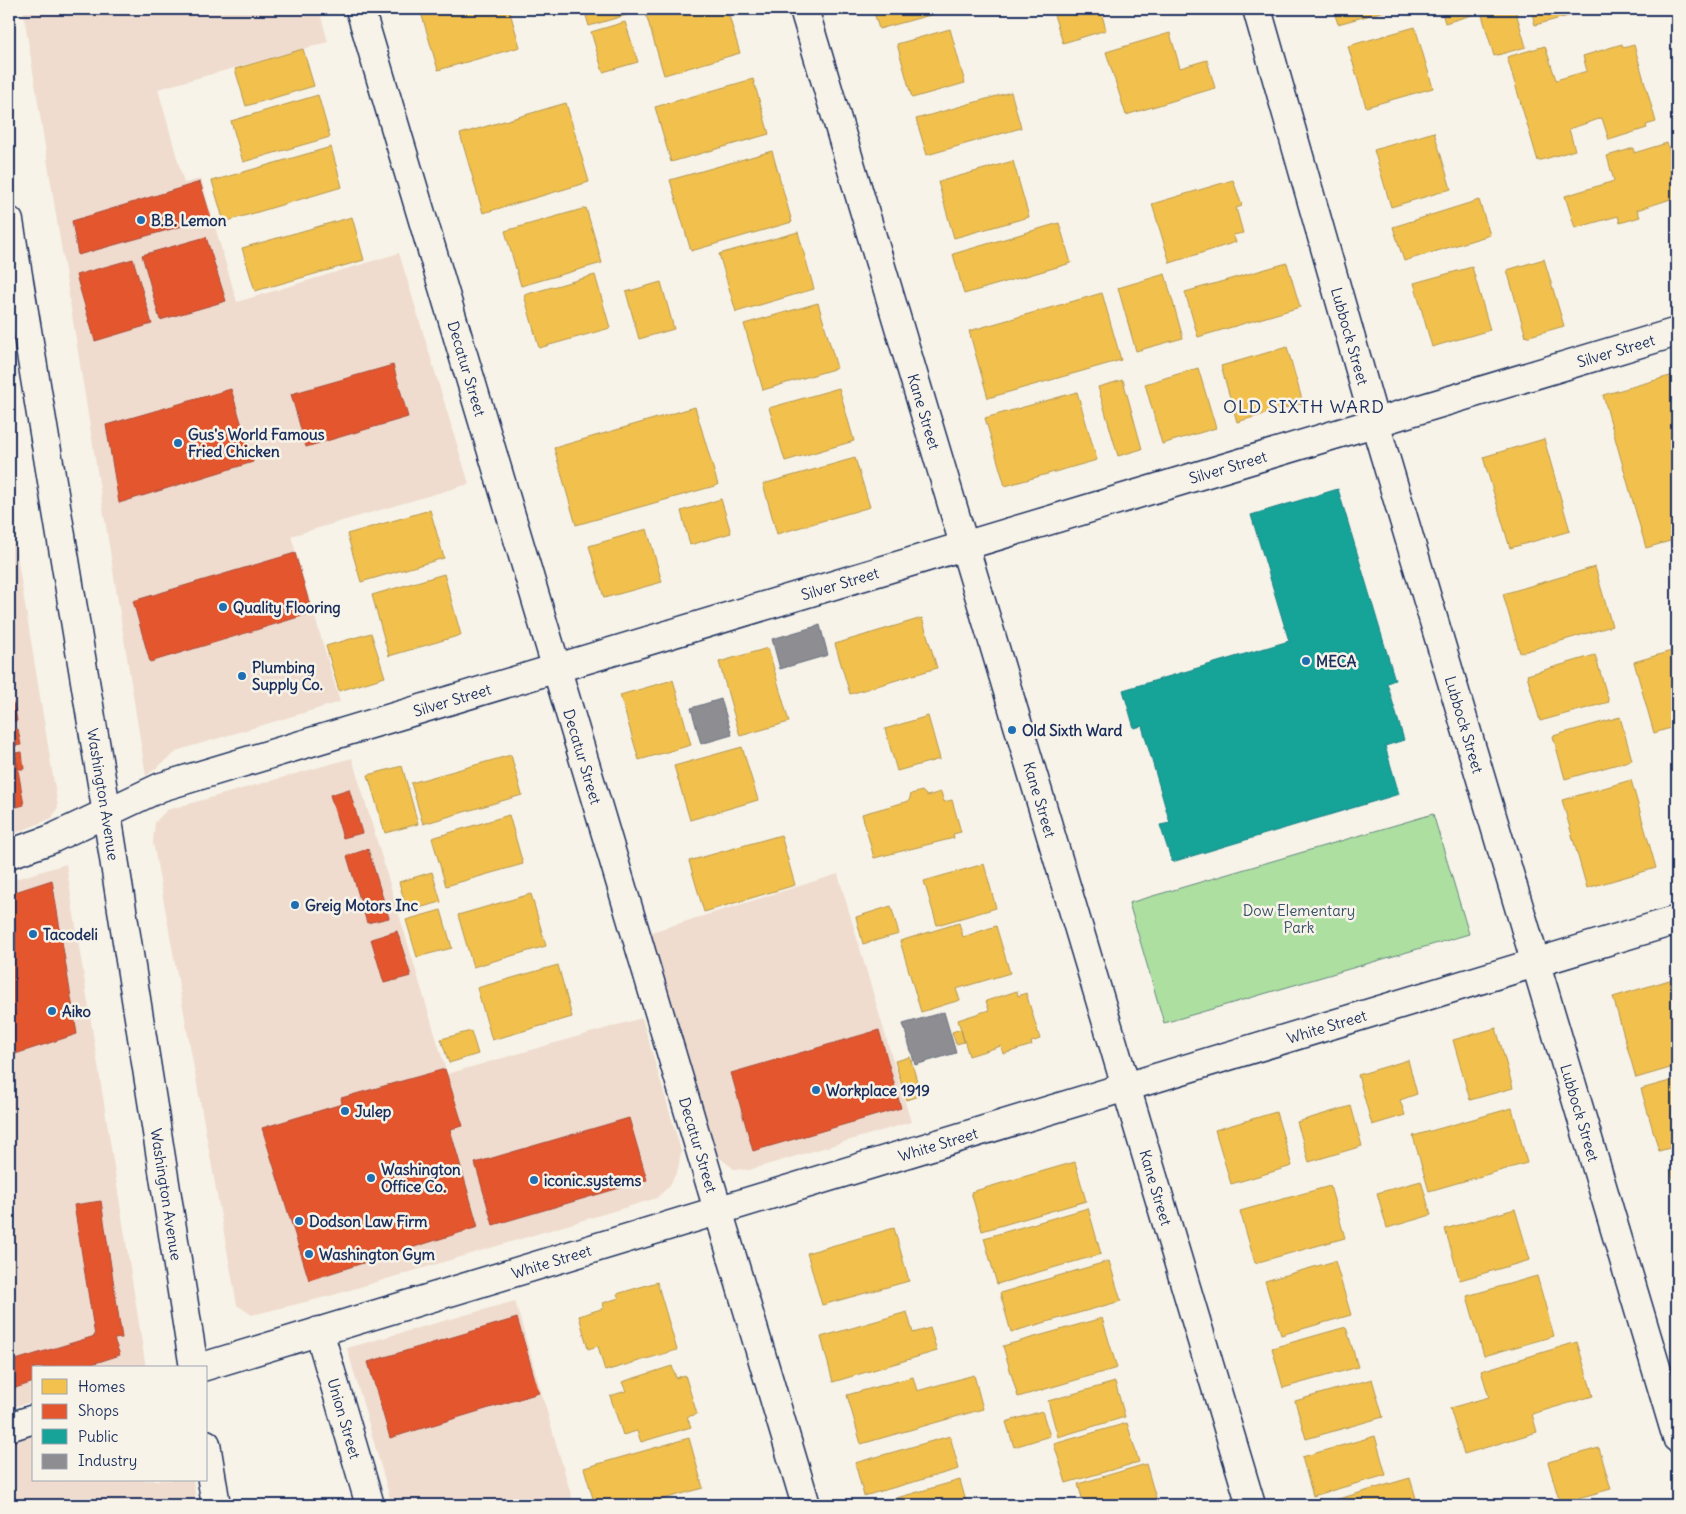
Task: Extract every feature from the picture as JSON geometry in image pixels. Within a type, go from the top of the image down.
[{"type":"street","name":"Decatur Street","points":[[360,9],[806,1505]]},
{"type":"street","name":"Kane Street","points":[[804,9],[1251,1505]]},
{"type":"street","name":"Lubbock Street","points":[[1257,9],[1375,423],[1677,1438]]},
{"type":"street","name":"Washington Avenue","points":[[9,221],[107,814],[194,1366]]},
{"type":"street","name":"Silver Street","points":[[9,854],[49,840],[161,787],[557,670],[1677,332]]},
{"type":"street","name":"White Street","points":[[205,1366],[1677,920]]},
{"type":"street","name":"Union Street","points":[[319,1331],[370,1505]]},
{"type":"street","points":[[9,1426],[32,1420]]},
{"type":"street","points":[[208,1456],[216,1505]]},
{"type":"shaded area","points":[[23,9],[319,9],[328,42],[158,89],[184,183],[201,179],[237,302],[399,253],[469,484],[291,536],[340,702],[179,750],[146,776]]},
{"type":"shaded area","points":[[9,506],[58,807],[52,818],[9,836]]},
{"type":"shaded area","points":[[352,758],[447,1074],[642,1018],[681,1151],[678,1169],[670,1185],[657,1198],[330,1296],[252,1315],[237,1305],[153,842],[155,822],[167,810]]},
{"type":"shaded area","points":[[66,864],[146,1366],[32,1366],[32,1402],[9,1408],[9,881]]},
{"type":"shaded area","points":[[838,874],[911,1122],[749,1170],[734,1169],[720,1158],[709,1144],[645,934]]},
{"type":"shaded area","points":[[515,1301],[574,1505],[392,1505],[347,1348]]},
{"type":"shaded area","points":[[32,1435],[32,1482],[193,1482],[197,1505],[9,1505],[9,1442]]},
{"type":"green space","name":"Dow Elementary Park","points":[[1433,814],[1469,934],[1164,1023],[1129,903]]},
{"type":"building: Homes","points":[[420,9],[509,9],[520,47],[438,70]]},
{"type":"building: Homes","points":[[584,9],[628,9],[630,14],[589,26]]},
{"type":"building: Homes","points":[[662,9],[727,9],[740,53],[664,75],[646,14]]},
{"type":"building: Homes","points":[[873,9],[940,9],[941,12],[879,29]]},
{"type":"building: Homes","points":[[1052,9],[1121,9],[1102,15],[1106,30],[1063,43]]},
{"type":"building: Homes","points":[[1333,9],[1392,9],[1338,24]]},
{"type":"building: Homes","points":[[1441,9],[1470,9],[1472,15],[1445,23]]},
{"type":"building: Homes","points":[[1504,9],[1515,9],[1526,47],[1494,56],[1482,15]]},
{"type":"building: Homes","points":[[1531,9],[1594,9],[1535,25]]},
{"type":"building: Homes","points":[[625,22],[638,62],[603,72],[591,32]]},
{"type":"building: Homes","points":[[1415,27],[1433,88],[1366,107],[1348,46]]},
{"type":"building: Homes","points":[[950,29],[965,83],[912,98],[897,44]]},
{"type":"building: Homes","points":[[1170,33],[1180,68],[1207,60],[1215,88],[1126,115],[1106,52]]},
{"type":"building: Homes","points":[[1622,44],[1623,48],[1634,45],[1656,122],[1646,125],[1647,128],[1609,140],[1602,118],[1569,129],[1575,150],[1538,161],[1507,57],[1545,46],[1556,80],[1587,71],[1583,56]]},
{"type":"building: Homes","points":[[303,49],[314,86],[246,106],[235,69]]},
{"type":"building: Homes","points":[[753,79],[769,134],[671,162],[655,107]]},
{"type":"building: Homes","points":[[1011,92],[1021,128],[927,155],[916,119]]},
{"type":"building: Homes","points":[[318,95],[330,137],[243,162],[231,121]]},
{"type":"building: Homes","points":[[566,103],[589,182],[483,213],[460,134]]},
{"type":"building: Homes","points":[[1434,132],[1451,189],[1391,207],[1374,150]]},
{"type":"building: Homes","points":[[1667,143],[1677,176],[1677,197],[1637,210],[1640,217],[1620,223],[1618,216],[1575,228],[1565,196],[1614,181],[1607,156],[1634,148],[1634,153]]},
{"type":"building: Homes","points":[[331,147],[342,187],[224,222],[212,181]]},
{"type":"building: Homes","points":[[772,151],[792,222],[691,251],[670,180]]},
{"type":"building: Homes","points":[[1013,161],[1029,217],[954,238],[938,182]]},
{"type":"building: Homes","points":[[1233,180],[1242,206],[1236,208],[1243,233],[1233,235],[1236,242],[1170,263],[1152,204]]},
{"type":"building: Homes","points":[[1479,200],[1490,235],[1404,261],[1393,227]]},
{"type":"building: Homes","points":[[586,208],[602,263],[521,286],[505,231]]},
{"type":"building: Homes","points":[[352,217],[364,260],[255,291],[242,248]]},
{"type":"building: Homes","points":[[1059,223],[1071,263],[964,294],[953,254]]},
{"type":"building: Homes","points":[[798,232],[814,289],[736,312],[719,254]]},
{"type":"building: Homes","points":[[1544,259],[1564,326],[1526,337],[1507,270]]},
{"type":"building: Homes","points":[[1287,263],[1300,307],[1198,337],[1185,292]]},
{"type":"building: Homes","points":[[1472,267],[1490,330],[1432,347],[1414,283]]},
{"type":"building: Homes","points":[[1165,274],[1183,338],[1136,351],[1118,288]]},
{"type":"building: Homes","points":[[595,275],[610,328],[539,348],[524,295]]},
{"type":"building: Homes","points":[[661,282],[674,329],[639,339],[626,292]]},
{"type":"building: Homes","points":[[1102,293],[1121,360],[988,398],[969,331]]},
{"type":"building: Homes","points":[[818,303],[837,368],[763,390],[744,324]]},
{"type":"building: Homes","points":[[1287,347],[1303,403],[1237,422],[1221,366]]},
{"type":"building: Homes","points":[[1198,368],[1216,428],[1162,444],[1145,384]]},
{"type":"building: Homes","points":[[1677,374],[1677,539],[1646,548],[1603,395]]},
{"type":"building: Homes","points":[[1123,380],[1142,449],[1118,456],[1098,387]]},
{"type":"building: Homes","points":[[839,388],[854,441],[785,461],[769,408]]},
{"type":"building: Homes","points":[[1077,392],[1097,460],[1005,486],[985,418]]},
{"type":"building: Homes","points":[[695,407],[718,485],[576,525],[554,448]]},
{"type":"building: Homes","points":[[1544,439],[1570,531],[1510,548],[1483,457]]},
{"type":"building: Homes","points":[[855,458],[870,507],[777,534],[763,484]]},
{"type":"building: Homes","points":[[721,499],[731,533],[690,545],[681,511]]},
{"type":"building: Homes","points":[[430,510],[444,558],[361,582],[347,534]]},
{"type":"building: Homes","points":[[647,529],[662,582],[604,598],[589,546]]},
{"type":"building: Homes","points":[[1595,567],[1612,626],[1520,653],[1503,594]]},
{"type":"building: Homes","points":[[444,574],[461,635],[389,656],[372,595]]},
{"type":"building: Homes","points":[[922,618],[937,668],[850,694],[835,644]]},
{"type":"building: Homes","points":[[371,633],[385,677],[339,691],[326,646]]},
{"type":"building: Homes","points":[[768,648],[789,722],[740,736],[719,662]]},
{"type":"building: Homes","points":[[1675,650],[1677,726],[1654,733],[1634,662]]},
{"type":"building: Homes","points":[[1595,655],[1609,702],[1540,721],[1527,675]]},
{"type":"building: Homes","points":[[673,680],[691,745],[639,760],[620,695]]},
{"type":"building: Homes","points":[[928,716],[940,759],[897,771],[885,729]]},
{"type":"building: Homes","points":[[1620,717],[1632,760],[1565,779],[1553,736]]},
{"type":"building: Homes","points":[[742,747],[758,800],[690,820],[674,766]]},
{"type":"building: Homes","points":[[511,755],[522,795],[423,824],[411,783]]},
{"type":"building: Homes","points":[[402,766],[418,824],[385,833],[368,775]]},
{"type":"building: Homes","points":[[1631,780],[1656,868],[1587,888],[1562,800]]},
{"type":"building: Homes","points":[[922,791],[927,796],[941,792],[944,802],[952,800],[961,832],[953,834],[954,838],[874,858],[862,814],[909,801],[911,794]]},
{"type":"building: Homes","points":[[509,815],[523,864],[446,886],[432,838]]},
{"type":"building: Homes","points":[[781,835],[795,885],[704,912],[689,861]]},
{"type":"building: Homes","points":[[984,864],[996,908],[937,925],[924,881]]},
{"type":"building: Homes","points":[[432,872],[441,902],[407,911],[399,882]]},
{"type":"building: Homes","points":[[531,894],[546,946],[473,967],[458,915]]},
{"type":"building: Homes","points":[[891,906],[899,934],[863,944],[856,917]]},
{"type":"building: Homes","points":[[441,910],[452,948],[417,957],[406,920]]},
{"type":"building: Homes","points":[[959,923],[963,937],[996,926],[1010,973],[956,989],[960,1000],[921,1012],[900,941]]},
{"type":"building: Homes","points":[[558,965],[572,1017],[492,1040],[477,988]]},
{"type":"building: Homes","points":[[1676,978],[1677,1066],[1636,1078],[1613,997]]},
{"type":"building: Homes","points":[[1017,991],[1018,996],[1026,993],[1040,1039],[1031,1042],[1032,1045],[1003,1054],[1001,1046],[969,1056],[958,1020],[989,1010],[986,1001]]},
{"type":"building: Homes","points":[[1496,1028],[1513,1088],[1470,1100],[1453,1040]]},
{"type":"building: Homes","points":[[961,1029],[964,1042],[956,1044],[952,1032]]},
{"type":"building: Homes","points":[[471,1031],[478,1054],[449,1063],[441,1039]]},
{"type":"building: Homes","points":[[910,1057],[921,1095],[906,1100],[895,1061]]},
{"type":"building: Homes","points":[[1408,1060],[1417,1094],[1400,1100],[1405,1115],[1372,1125],[1358,1075]]},
{"type":"building: Homes","points":[[1677,1079],[1677,1146],[1659,1151],[1641,1089]]},
{"type":"building: Homes","points":[[1351,1106],[1362,1146],[1309,1162],[1297,1122]]},
{"type":"building: Homes","points":[[1512,1108],[1527,1163],[1429,1191],[1413,1136]]},
{"type":"building: Homes","points":[[1276,1112],[1292,1166],[1231,1184],[1215,1130]]},
{"type":"building: Homes","points":[[1075,1162],[1086,1201],[982,1231],[971,1192]]},
{"type":"building: Homes","points":[[1677,1169],[1677,1193],[1671,1171]]},
{"type":"building: Homes","points":[[1421,1181],[1431,1215],[1387,1228],[1377,1193]]},
{"type":"building: Homes","points":[[1330,1186],[1345,1238],[1255,1263],[1240,1211]]},
{"type":"building: Homes","points":[[1088,1208],[1101,1254],[997,1284],[984,1238]]},
{"type":"building: Homes","points":[[1515,1209],[1530,1260],[1460,1280],[1445,1229]]},
{"type":"building: Homes","points":[[894,1228],[909,1281],[822,1305],[807,1253]]},
{"type":"building: Homes","points":[[1109,1261],[1121,1301],[1011,1332],[1000,1293]]},
{"type":"building: Homes","points":[[1335,1261],[1351,1315],[1281,1335],[1265,1281]]},
{"type":"building: Homes","points":[[1537,1276],[1554,1336],[1484,1356],[1467,1296]]},
{"type":"building: Homes","points":[[657,1282],[677,1350],[605,1371],[598,1346],[588,1349],[579,1316],[604,1308],[603,1303],[619,1298],[617,1294]]},
{"type":"building: Homes","points":[[907,1312],[913,1333],[930,1328],[937,1351],[833,1382],[821,1337]]},
{"type":"building: Homes","points":[[1102,1318],[1117,1368],[1018,1397],[1003,1346]]},
{"type":"building: Homes","points":[[1346,1327],[1358,1367],[1283,1388],[1272,1348]]},
{"type":"building: Homes","points":[[1577,1342],[1593,1396],[1532,1414],[1537,1432],[1464,1454],[1450,1408],[1489,1397],[1481,1371]]},
{"type":"building: Homes","points":[[672,1366],[676,1378],[685,1375],[697,1414],[687,1417],[691,1427],[641,1442],[637,1431],[623,1435],[610,1396],[626,1391],[622,1382]]},
{"type":"building: Homes","points":[[974,1375],[983,1409],[861,1444],[847,1395],[913,1377],[917,1391]]},
{"type":"building: Homes","points":[[1372,1379],[1383,1417],[1306,1439],[1295,1401]]},
{"type":"building: Homes","points":[[1115,1382],[1125,1417],[1058,1437],[1048,1401]]},
{"type":"building: Homes","points":[[1042,1411],[1050,1436],[1014,1447],[1006,1422]]},
{"type":"building: Homes","points":[[1127,1423],[1139,1462],[1066,1483],[1054,1444]]},
{"type":"building: Homes","points":[[950,1436],[959,1469],[864,1496],[855,1463]]},
{"type":"building: Homes","points":[[1375,1436],[1386,1475],[1313,1496],[1302,1457]]},
{"type":"building: Homes","points":[[689,1438],[703,1488],[643,1505],[595,1505],[584,1468]]},
{"type":"building: Homes","points":[[1599,1448],[1611,1489],[1560,1503],[1548,1462]]},
{"type":"building: Homes","points":[[1146,1464],[1158,1505],[1084,1505],[1078,1484]]},
{"type":"building: Homes","points":[[1410,1478],[1418,1505],[1318,1505]]},
{"type":"building: Homes","points":[[960,1480],[967,1505],[872,1505]]},
{"type":"building: Shops","name":"B.B. Lemon","points":[[200,182],[211,218],[78,255],[72,221]]},
{"type":"building: Shops","points":[[206,237],[226,301],[160,320],[142,255]]},
{"type":"building: Shops","points":[[133,259],[152,324],[95,341],[76,275]]},
{"type":"building: Shops","points":[[393,365],[408,417],[306,447],[291,394]]},
{"type":"building: Shops","name":"Gus's World Famous Fried Chicken","points":[[231,389],[253,462],[119,503],[106,425]]},
{"type":"building: Shops","name":"Quality Flooring","points":[[295,553],[312,613],[150,662],[133,601]]},
{"type":"building: Shops","points":[[14,704],[17,721],[10,722],[9,705]]},
{"type":"building: Shops","points":[[9,717],[24,805],[9,809]]},
{"type":"building: Shops","points":[[18,729],[21,745],[14,746],[11,730]]},
{"type":"building: Shops","points":[[22,752],[24,769],[18,769],[15,753]]},
{"type":"building: Shops","points":[[349,789],[362,833],[343,838],[330,795]]},
{"type":"building: Shops","points":[[368,849],[389,918],[367,923],[347,856]]},
{"type":"building: Shops","points":[[52,880],[77,1034],[9,1056],[9,894]]},
{"type":"building: Shops","points":[[397,931],[411,976],[384,983],[371,939]]},
{"type":"building: Shops","name":"Workplace 1919","points":[[879,1030],[901,1108],[753,1151],[731,1073]]},
{"type":"building: Shops","name":"Washington Office Co.","points":[[445,1069],[463,1126],[450,1129],[478,1227],[309,1280],[262,1128],[342,1104],[341,1098]]},
{"type":"building: Shops","points":[[629,1118],[647,1180],[493,1225],[475,1163]]},
{"type":"building: Shops","points":[[101,1201],[122,1338],[114,1339],[120,1355],[86,1366],[32,1366],[32,1383],[9,1390],[9,1362],[95,1336],[74,1205]]},
{"type":"building: Shops","points":[[517,1318],[539,1393],[390,1438],[368,1362]]},
{"type":"building: Public","name":"MECA","points":[[1338,489],[1395,680],[1387,683],[1404,740],[1385,746],[1399,794],[1172,862],[1160,825],[1170,823],[1142,726],[1134,728],[1123,690],[1289,641],[1251,515]]},
{"type":"building: Industry","points":[[820,625],[828,655],[780,669],[772,639]]},
{"type":"building: Industry","points":[[721,699],[732,735],[701,744],[691,708]]},
{"type":"building: Industry","points":[[944,1012],[956,1053],[915,1065],[903,1024]]},
{"type":"place","name":"B.B. Lemon","points":[[141,220]]},
{"type":"place","name":"Gus's World Famous Fried Chicken","points":[[178,443]]},
{"type":"place","name":"Quality Flooring","points":[[223,607]]},
{"type":"place","name":"MECA","points":[[1306,661]]},
{"type":"place","name":"Plumbing Supply Co.","points":[[242,676]]},
{"type":"place","name":"Old Sixth Ward","points":[[1012,730]]},
{"type":"place","name":"Greig Motors Inc","points":[[295,905]]},
{"type":"place","name":"Tacodeli","points":[[33,934]]},
{"type":"place","name":"Aiko","points":[[52,1011]]},
{"type":"place","name":"Workplace 1919","points":[[816,1090]]},
{"type":"place","name":"Julep","points":[[345,1111]]},
{"type":"place","name":"Washington Office Co.","points":[[371,1178]]},
{"type":"place","name":"iconic.systems","points":[[534,1180]]},
{"type":"place","name":"Dodson Law Firm","points":[[299,1221]]},
{"type":"place","name":"Washington Gym","points":[[309,1254]]},
{"type":"district","name":"OLD SIXTH WARD","points":[[1304,406]]}]
